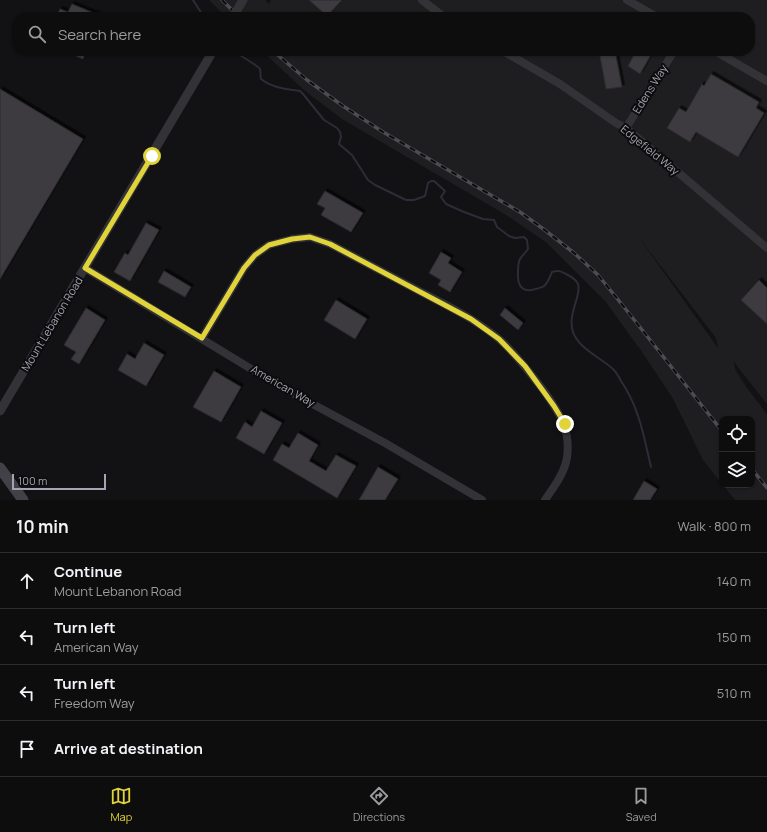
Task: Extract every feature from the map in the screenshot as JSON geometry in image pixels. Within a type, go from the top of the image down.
[{"type":"main road","points":[[2,471],[23,500]]},
{"type":"street","points":[[236,12],[243,0]]},
{"type":"street","points":[[422,0],[438,12]]},
{"type":"street","points":[[627,0],[648,12]]},
{"type":"street","name":"Mount Lebanon Road","points":[[0,411],[211,56]]},
{"type":"street","name":"Edgefield Way","points":[[512,56],[560,84],[616,123],[626,128],[767,248]]},
{"type":"street","name":"Edens Way","points":[[626,128],[671,56]]},
{"type":"street","points":[[724,56],[767,81]]},
{"type":"street","points":[[202,338],[244,268],[255,255],[269,245],[292,239],[310,237],[330,244],[471,319],[499,339],[525,366],[565,424],[568,442],[567,459],[556,484],[545,500]]},
{"type":"street","name":"American Way","points":[[85,268],[281,387],[385,443],[482,500]]},
{"type":"shaded area","points":[[209,0],[265,0],[269,4],[271,0],[767,0],[767,404],[733,361],[736,371],[767,414],[767,500],[735,500],[725,488],[755,488],[755,416],[719,416],[719,480],[703,460],[672,397],[642,352],[605,301],[547,243],[506,215],[342,119],[305,91],[267,56],[755,56],[755,12],[221,12]],"holes":[[[640,239],[716,338],[718,348]]]},
{"type":"building","points":[[309,0],[342,0],[331,12],[322,12]]},
{"type":"building","points":[[72,4],[91,12],[68,12]]},
{"type":"building","points":[[60,9],[68,12],[58,12]]},
{"type":"building","points":[[76,56],[84,56],[83,59]]},
{"type":"building","points":[[600,56],[616,56],[622,87],[606,89]]},
{"type":"building","points":[[633,56],[650,56],[640,74],[628,66]]},
{"type":"building","points":[[711,74],[759,102],[756,108],[764,113],[738,157],[696,132],[690,142],[667,128],[679,108],[686,112],[702,84],[704,86]]},
{"type":"building","points":[[0,89],[83,139],[0,279]]},
{"type":"building","points":[[325,191],[363,213],[351,232],[321,215],[325,208],[317,204]]},
{"type":"building","points":[[146,223],[159,230],[130,281],[114,272],[125,253],[128,255]]},
{"type":"building","points":[[441,252],[451,258],[448,263],[462,272],[450,292],[438,285],[441,280],[429,273]]},
{"type":"building","points":[[164,271],[191,287],[185,297],[158,282]]},
{"type":"building","points":[[759,280],[767,288],[767,324],[741,300]]},
{"type":"building","points":[[336,300],[367,319],[355,339],[324,320]]},
{"type":"building","points":[[86,308],[105,320],[79,364],[71,359],[76,352],[64,345]]},
{"type":"building","points":[[505,308],[523,323],[518,330],[500,315]]},
{"type":"building","points":[[144,343],[164,355],[146,386],[118,370],[127,354],[135,359]]},
{"type":"building","points":[[214,371],[241,387],[221,422],[193,407]]},
{"type":"building","points":[[261,411],[282,423],[264,454],[236,438],[245,422],[252,427]]},
{"type":"building","points":[[298,433],[318,445],[309,461],[326,471],[336,455],[356,466],[337,498],[273,460],[282,444],[289,448]]},
{"type":"building","points":[[378,467],[398,479],[385,500],[359,500]]},
{"type":"building","points":[[644,481],[657,489],[650,500],[633,500]]},
{"type":"waterway","points":[[193,0],[201,12]]},
{"type":"waterway","points":[[241,56],[260,69],[261,79],[265,82],[280,88],[300,91],[324,120],[337,128],[341,137],[339,144],[352,155],[368,180],[375,185],[406,200],[414,200],[425,196],[428,183],[434,181],[445,191],[441,197],[446,204],[483,219],[494,220],[497,227],[509,236],[515,238],[524,237],[527,240],[528,249],[518,264],[518,279],[522,288],[532,290],[543,287],[548,282],[552,272],[556,271],[563,272],[576,281],[579,288],[572,318],[573,332],[585,348],[614,370],[627,391],[637,412],[651,467]]},
{"type":"railway","points":[[222,0],[234,12]]},
{"type":"railway","points":[[279,56],[307,80],[343,106],[383,132],[520,212],[574,253],[598,275],[719,427]]},
{"type":"railway","points":[[755,473],[767,488]]},
{"type":"route","points":[[152,156],[85,268],[202,338],[244,268],[255,255],[269,245],[284,240],[310,237],[330,244],[435,299],[471,319],[499,339],[525,366],[565,424]]}]
